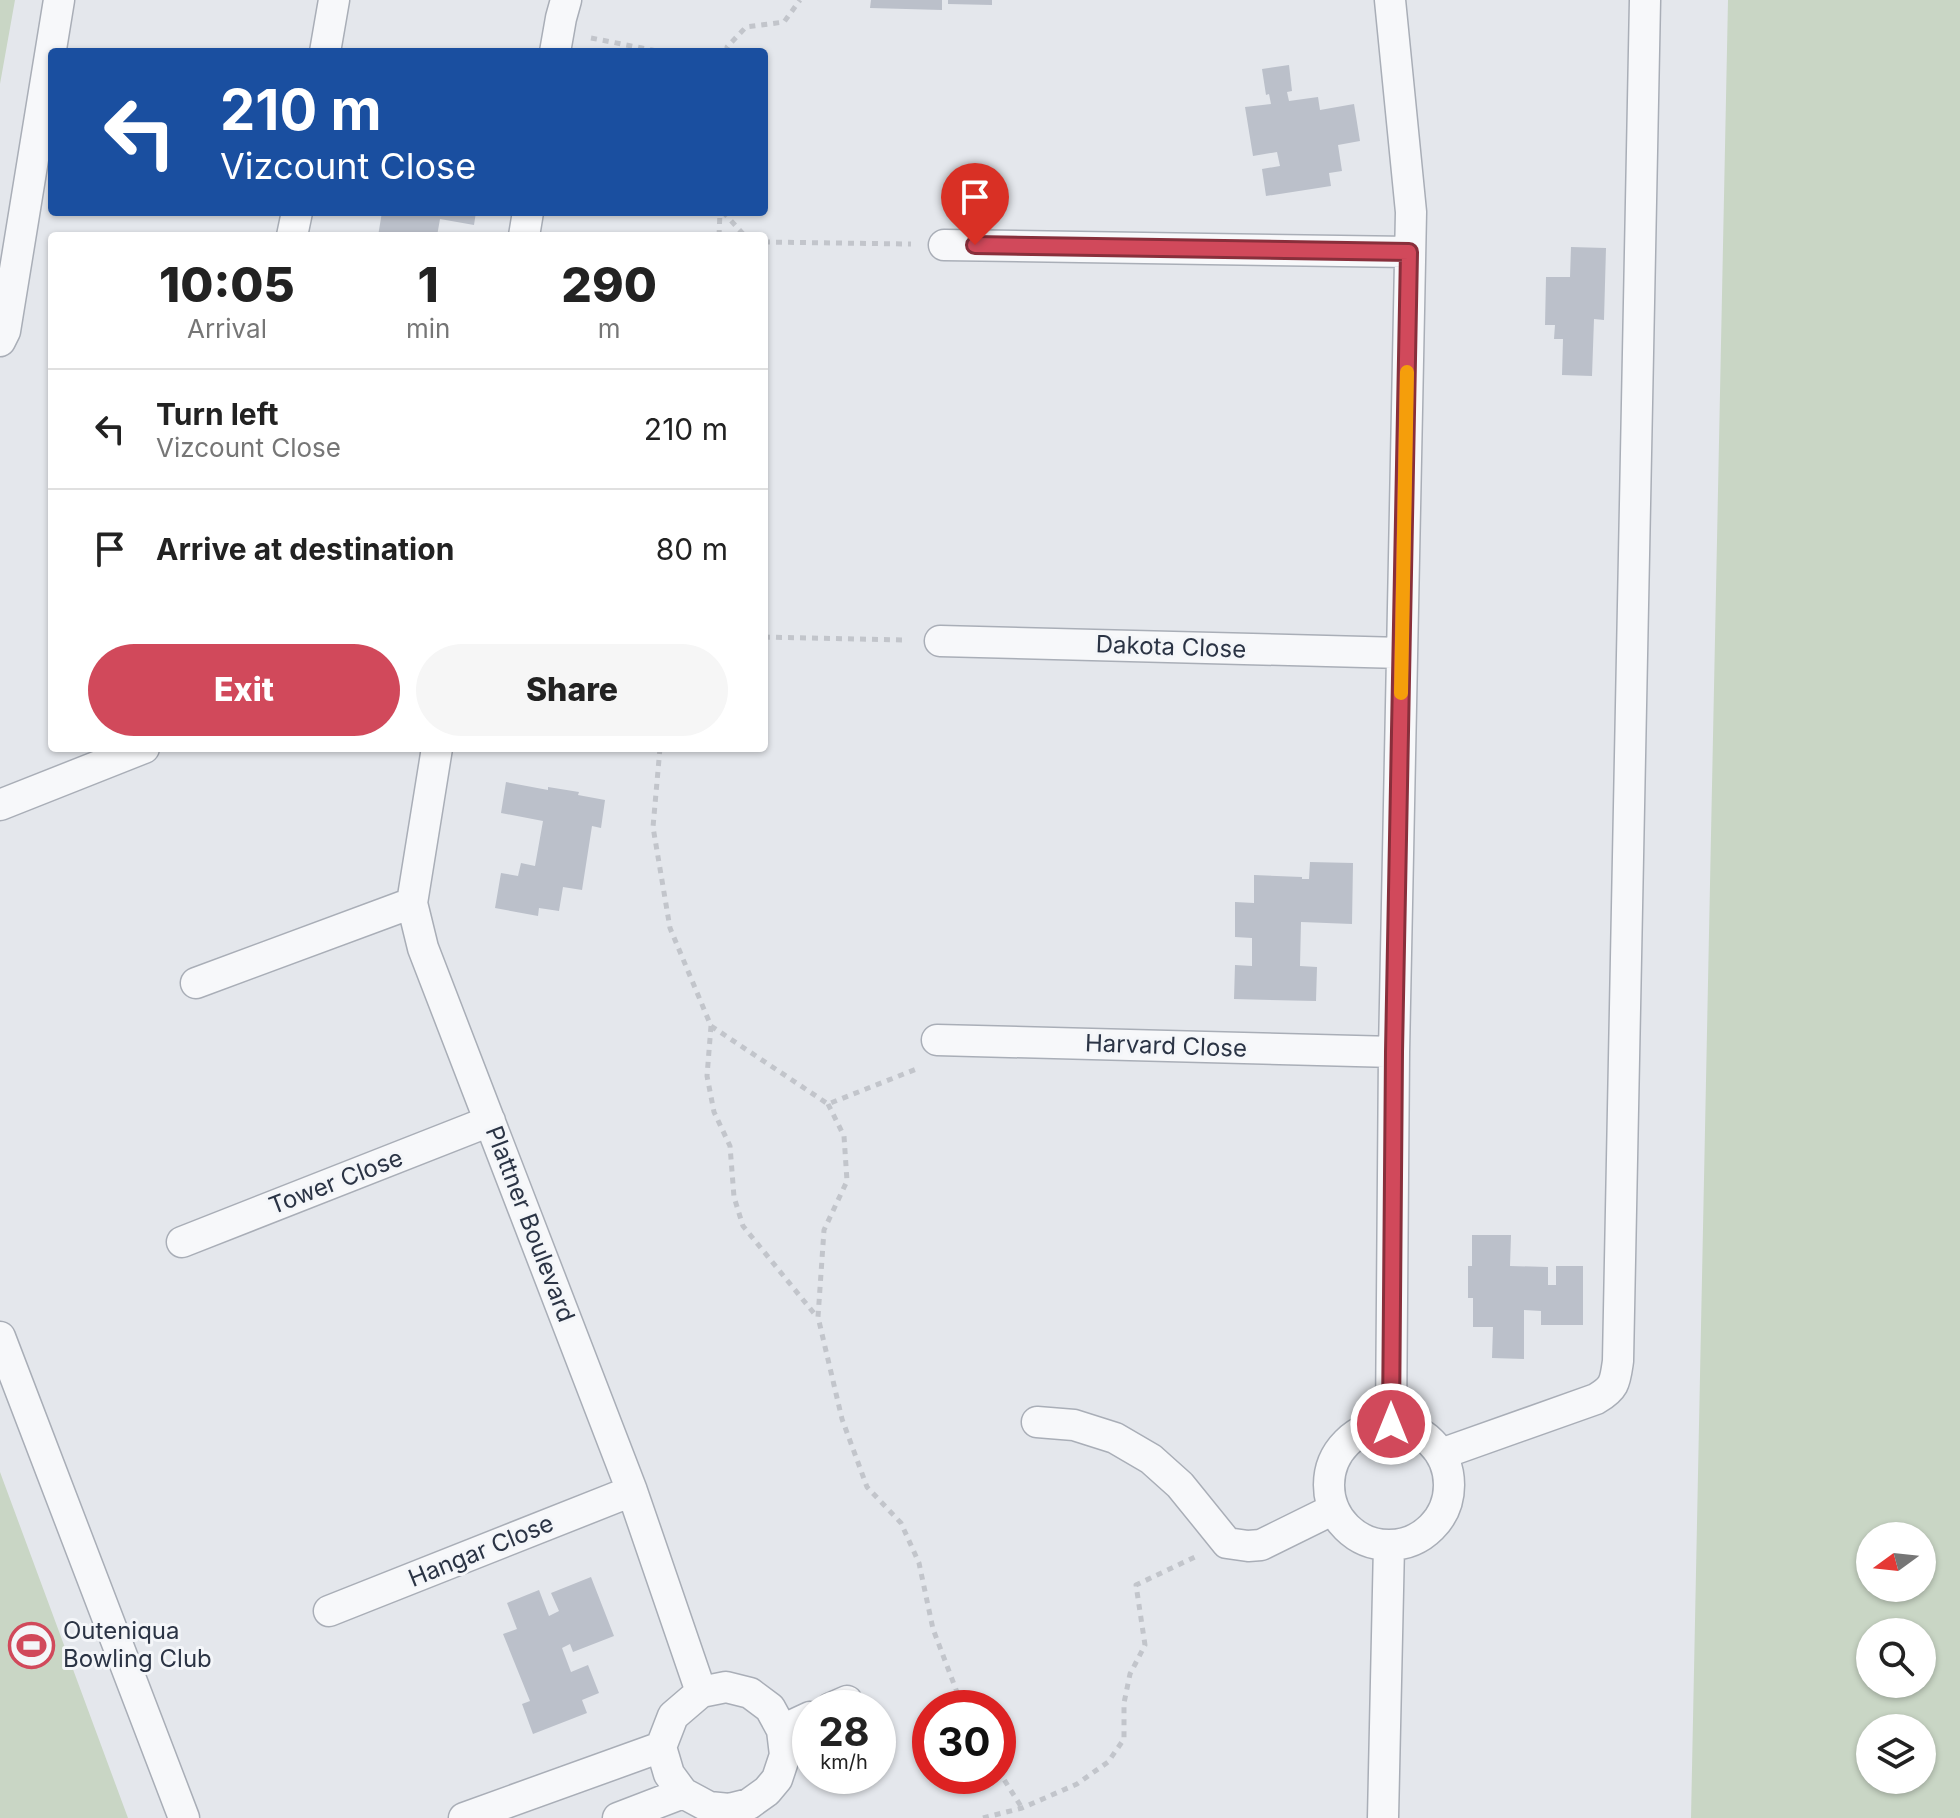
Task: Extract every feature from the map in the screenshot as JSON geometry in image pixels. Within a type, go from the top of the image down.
[{"type":"street","points":[[51,48],[59,0]]},
{"type":"street","points":[[326,48],[334,0]]},
{"type":"street","points":[[557,42],[566,0]]},
{"type":"street","points":[[1390,0],[1411,212],[1394,1052],[1391,1424]]},
{"type":"street","points":[[1441,1454],[1596,1399],[1608,1392],[1615,1381],[1619,1346],[1645,0]]},
{"type":"street","points":[[0,341],[5,331],[48,67]]},
{"type":"street","points":[[944,245],[1409,252]]},
{"type":"street","name":"Dakota Close","points":[[940,641],[1402,653]]},
{"type":"street","points":[[0,805],[134,752]]},
{"type":"street","name":"Plattner Boulevard","points":[[436,752],[412,903],[423,948],[632,1491],[701,1692]]},
{"type":"street","points":[[196,983],[412,903]]},
{"type":"street","name":"Harvard Close","points":[[937,1040],[1394,1052]]},
{"type":"street","name":"Tower Close","points":[[182,1242],[490,1121]]},
{"type":"street","points":[[0,1337],[184,1818]]},
{"type":"street","points":[[1037,1422],[1074,1425],[1115,1438],[1151,1459],[1180,1485],[1227,1543],[1261,1545],[1334,1509]]},
{"type":"street","points":[[1391,1424],[1411,1428],[1428,1439],[1441,1454],[1448,1471],[1449,1489],[1445,1506],[1436,1522],[1423,1534],[1407,1542],[1389,1545],[1356,1535],[1343,1523],[1334,1509],[1329,1489],[1331,1469],[1339,1450],[1354,1435],[1371,1427],[1391,1424]]},
{"type":"street","name":"Hangar Close","points":[[329,1611],[632,1491]]},
{"type":"street","points":[[1383,1818],[1389,1545]]},
{"type":"street","points":[[726,1687],[750,1693],[770,1708],[782,1730],[785,1755],[777,1779],[752,1811],[709,1807],[683,1793],[669,1774],[661,1747],[673,1716],[701,1692],[726,1687]]},
{"type":"street","points":[[782,1730],[792,1725]]},
{"type":"street","points":[[464,1818],[661,1747]]},
{"type":"street","points":[[618,1818],[683,1793]]},
{"type":"path","points":[[727,48],[746,27],[784,22],[800,0]]},
{"type":"path","points":[[557,42],[620,48]]},
{"type":"path","points":[[725,216],[741,232]]},
{"type":"path","points":[[768,242],[944,245]]},
{"type":"path","points":[[768,637],[940,641]]},
{"type":"path","points":[[660,752],[653,827],[670,928],[711,1026],[707,1076],[714,1112],[730,1146],[734,1197],[743,1226],[818,1317]]},
{"type":"path","points":[[711,1026],[828,1104],[844,1136],[847,1181],[824,1230],[818,1317],[842,1419],[867,1487],[901,1523],[919,1563],[933,1629],[956,1690]]},
{"type":"path","points":[[828,1104],[919,1069],[937,1040]]},
{"type":"path","points":[[983,1818],[1022,1808],[1077,1784],[1108,1762],[1124,1739],[1124,1703],[1130,1674],[1145,1645],[1136,1585],[1227,1543]]},
{"type":"path","points":[[1013,1794],[1022,1808]]},
{"type":"green space","points":[[0,0],[15,0],[0,84]]},
{"type":"green space","points":[[1728,0],[1960,0],[1960,1818],[1691,1818]]},
{"type":"green space","name":"Outeniqua Bowling Club","points":[[0,1472],[128,1818],[0,1818]]},
{"type":"building","points":[[871,0],[942,0],[942,10],[870,8]]},
{"type":"building","points":[[948,0],[992,0],[992,5],[948,4]]},
{"type":"building","points":[[1289,65],[1292,91],[1287,92],[1289,101],[1318,97],[1320,110],[1354,104],[1360,141],[1338,145],[1342,171],[1329,173],[1331,186],[1266,196],[1262,169],[1280,166],[1277,152],[1253,156],[1245,107],[1271,104],[1269,94],[1266,95],[1262,69]]},
{"type":"building","points":[[381,216],[475,216],[474,225],[440,219],[438,232],[379,232]]},
{"type":"building","points":[[1571,247],[1606,248],[1604,320],[1594,319],[1592,376],[1562,375],[1563,339],[1554,339],[1555,325],[1545,325],[1546,277],[1570,277]]},
{"type":"building","points":[[506,782],[579,792],[578,795],[605,800],[601,828],[592,826],[582,890],[563,887],[559,911],[539,908],[538,916],[495,908],[501,873],[518,876],[521,863],[535,866],[543,821],[501,813]]},
{"type":"building","points":[[1310,862],[1353,863],[1352,924],[1301,922],[1300,966],[1317,967],[1316,1001],[1234,999],[1235,965],[1252,966],[1252,938],[1235,937],[1235,902],[1254,903],[1254,875],[1309,879]]},
{"type":"building","points":[[1472,1235],[1511,1235],[1510,1266],[1548,1267],[1548,1285],[1556,1285],[1556,1266],[1583,1266],[1583,1325],[1541,1325],[1541,1311],[1524,1310],[1524,1359],[1492,1358],[1493,1327],[1473,1327],[1473,1298],[1468,1298]]},
{"type":"building","points":[[591,1577],[614,1636],[573,1652],[570,1644],[562,1648],[571,1672],[588,1665],[599,1693],[582,1700],[587,1713],[533,1734],[522,1704],[530,1701],[503,1634],[517,1629],[507,1603],[539,1590],[549,1616],[559,1611],[551,1593]]},
{"type":"slow traffic","points":[[1401,693],[1407,372]]},
{"type":"place","name":"Outeniqua Bowling Club","points":[[32,1645]]},
{"type":"route","points":[[975,245],[1409,252],[1394,1052],[1391,1424]]}]
